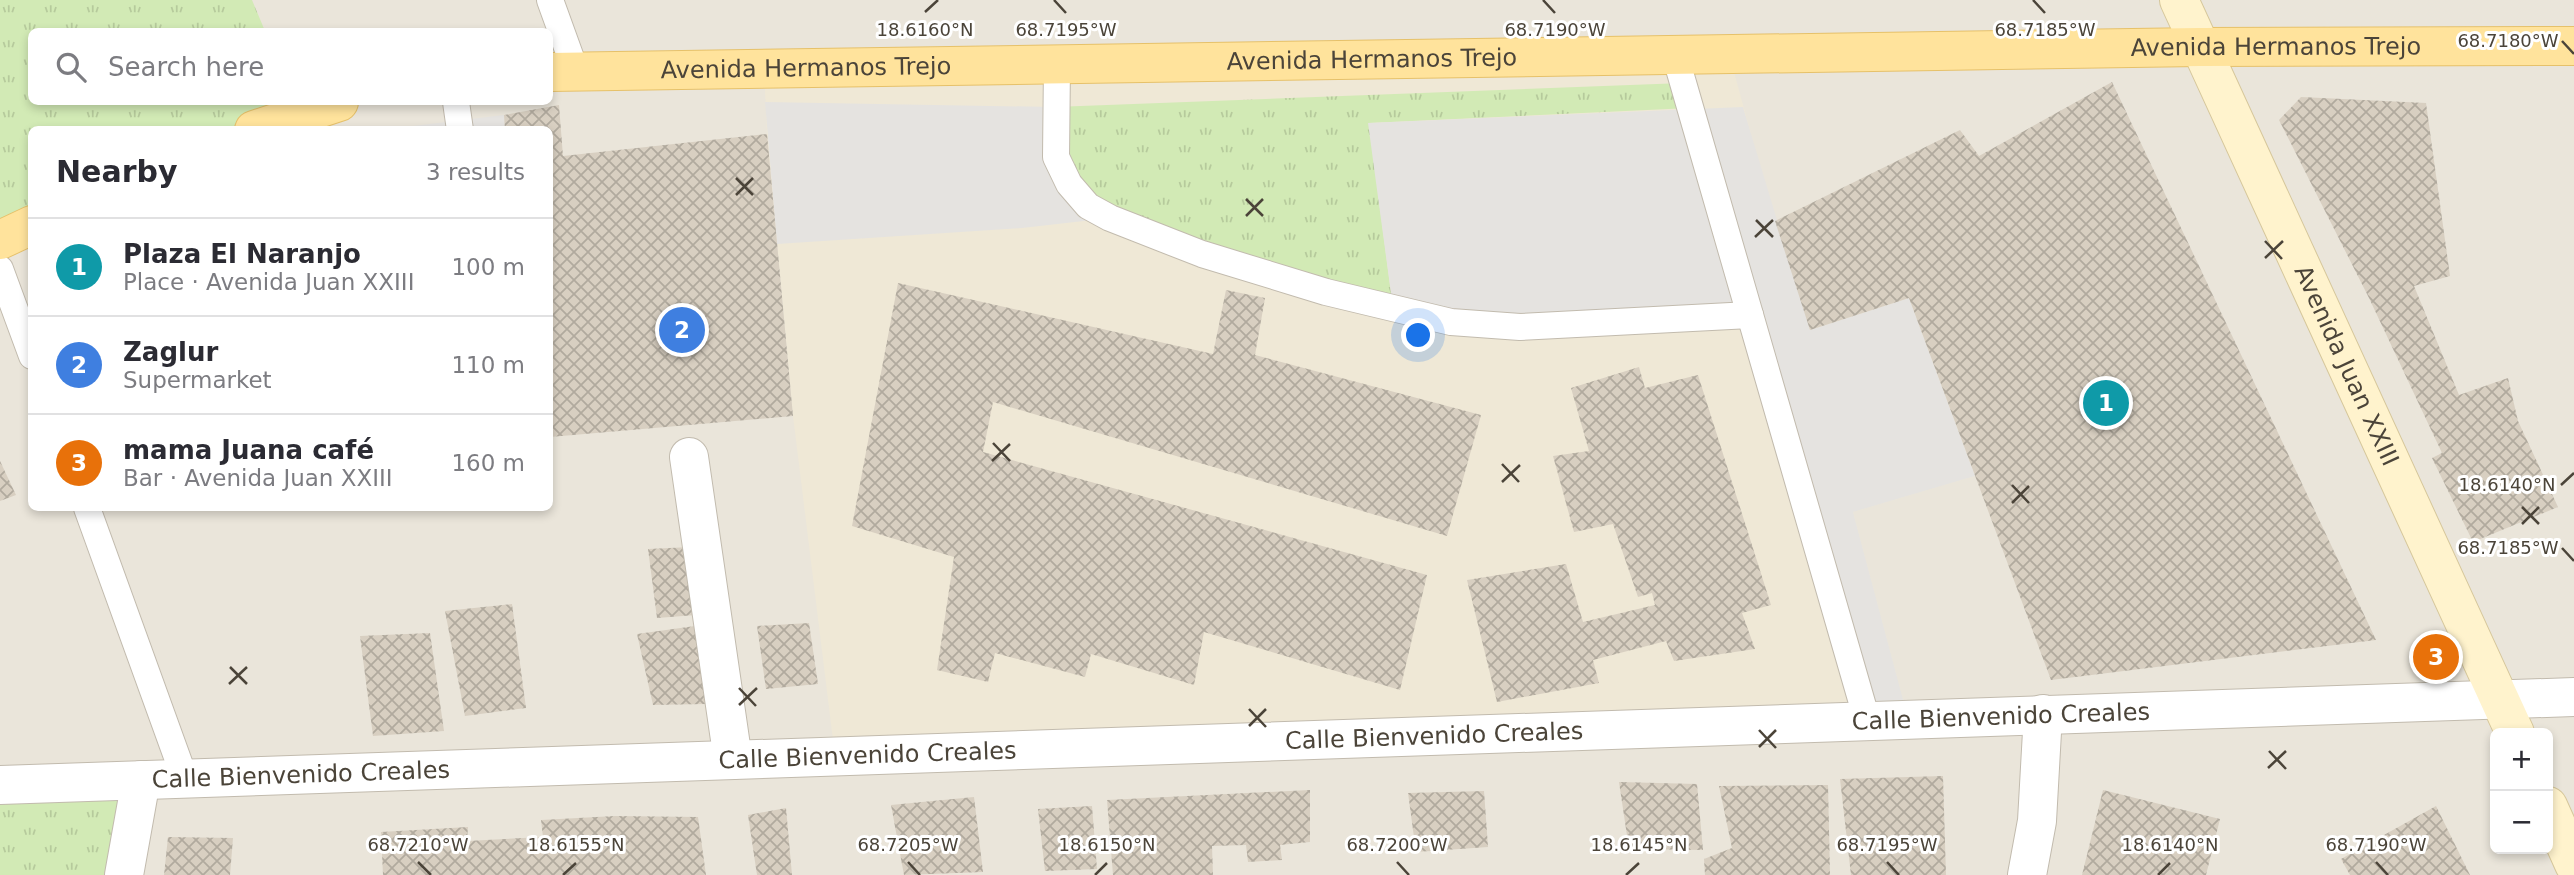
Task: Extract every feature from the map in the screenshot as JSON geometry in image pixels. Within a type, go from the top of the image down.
[{"type":"main road","name":"Avenida Juan XXIII","points":[[2179,0],[2507,716]]},
{"type":"main road","name":"Avenida Hermanos Trejo","points":[[563,72],[2199,47],[2574,46]]},
{"type":"main road","points":[[266,126],[330,105]]},
{"type":"main road","points":[[0,240],[28,227]]},
{"type":"main road","points":[[2553,817],[2574,864]]},
{"type":"street","points":[[689,457],[733,760]]},
{"type":"street","name":"Calle Bienvenido Creales","points":[[0,785],[2043,713],[2507,716],[2574,697]]},
{"type":"street","points":[[2026,875],[2037,821],[2043,713]]},
{"type":"street","points":[[124,875],[141,780]]},
{"type":"lane","points":[[550,0],[563,72]]},
{"type":"lane","points":[[1675,55],[1867,720]]},
{"type":"lane","points":[[1057,64],[1056,157],[1069,184],[1088,206],[1110,218],[1202,254],[1326,292],[1451,322],[1520,327],[1750,315]]},
{"type":"lane","points":[[456,105],[459,126]]},
{"type":"lane","points":[[0,269],[28,345]]},
{"type":"lane","points":[[87,511],[185,779]]},
{"type":"shaded area","points":[[0,0],[2574,0],[2574,875],[0,875]]},
{"type":"shaded area","points":[[1729,54],[1775,221],[1810,330],[1909,298],[1975,476],[1853,512],[1908,718],[835,756],[793,416],[767,134],[764,69]]},
{"type":"shaded area","points":[[765,102],[1054,107],[1056,157],[1110,218],[1022,228],[777,244]]},
{"type":"shaded area","points":[[1743,107],[1810,330],[1909,298],[1975,476],[1853,512],[1908,718],[1867,720],[1750,315],[1520,327],[1393,308],[1368,123]]},
{"type":"shaded area","points":[[504,115],[505,126],[413,126]]},
{"type":"green space","points":[[0,0],[252,0],[264,28],[28,28],[28,105],[290,105],[258,126],[28,126],[28,226],[0,240]]},
{"type":"green space","points":[[1683,83],[1690,108],[1369,123],[1393,308],[1202,254],[1069,184],[1054,107]]},
{"type":"green space","points":[[141,780],[124,875],[0,875],[0,785]]},
{"type":"building","points":[[2112,82],[2376,640],[2051,680],[1909,298],[1810,330],[1775,221],[1960,130],[1979,156]]},
{"type":"building","points":[[2301,97],[2426,103],[2450,276],[2414,286],[2459,395],[2508,378],[2518,421],[2558,507],[2473,542],[2432,458],[2442,453],[2369,298],[2279,120]]},
{"type":"building","points":[[559,105],[563,156],[767,134],[793,416],[553,437],[553,126],[505,126],[504,115]]},
{"type":"building","points":[[898,283],[1213,354],[1226,290],[1265,298],[1255,355],[1481,415],[1447,536],[993,402],[983,452],[1427,575],[1400,690],[1204,632],[1194,685],[1091,654],[1085,677],[995,653],[988,682],[937,670],[954,557],[852,526]]},
{"type":"building","points":[[1639,367],[1645,388],[1698,375],[1771,605],[1742,613],[1755,649],[1674,661],[1666,641],[1593,660],[1599,683],[1497,702],[1467,580],[1566,564],[1583,622],[1655,605],[1652,593],[1638,597],[1613,524],[1574,532],[1553,456],[1589,451],[1571,388]]},
{"type":"building","points":[[0,461],[16,495],[0,501]]},
{"type":"building","points":[[691,547],[696,615],[657,618],[648,549]]},
{"type":"building","points":[[512,604],[526,708],[465,716],[445,611]]},
{"type":"building","points":[[809,623],[818,684],[766,689],[757,626]]},
{"type":"building","points":[[695,626],[706,704],[653,705],[637,634]]},
{"type":"building","points":[[430,633],[444,731],[373,736],[360,636]]},
{"type":"building","points":[[1943,776],[1946,875],[1851,875],[1840,779]]},
{"type":"building","points":[[1619,782],[1697,784],[1703,850],[1629,849]]},
{"type":"building","points":[[1828,785],[1830,875],[1705,875],[1704,859],[1732,848],[1719,786]]},
{"type":"building","points":[[1310,790],[1310,842],[1280,845],[1282,860],[1248,862],[1246,845],[1212,846],[1213,875],[1113,875],[1107,800]]},
{"type":"building","points":[[2103,790],[2220,819],[2206,875],[2082,875]]},
{"type":"building","points":[[1484,791],[1488,847],[1416,852],[1408,793]]},
{"type":"building","points":[[974,797],[983,872],[904,875],[891,805]]},
{"type":"building","points":[[1092,806],[1097,869],[1045,871],[1038,809]]},
{"type":"building","points":[[2436,806],[2470,875],[2350,875],[2341,859]]},
{"type":"building","points":[[786,808],[792,875],[757,875],[748,815]]},
{"type":"building","points":[[615,816],[698,817],[706,875],[383,875],[381,832],[468,827],[467,841],[543,837],[541,820]]},
{"type":"building","points":[[168,837],[233,838],[230,875],[164,875]]},
{"type":"place","name":"Zaglur","points":[[682,330]]},
{"type":"place","name":"Plaza El Naranjo","points":[[2106,403]]},
{"type":"place","name":"mama Juana café","points":[[2436,657]]}]
